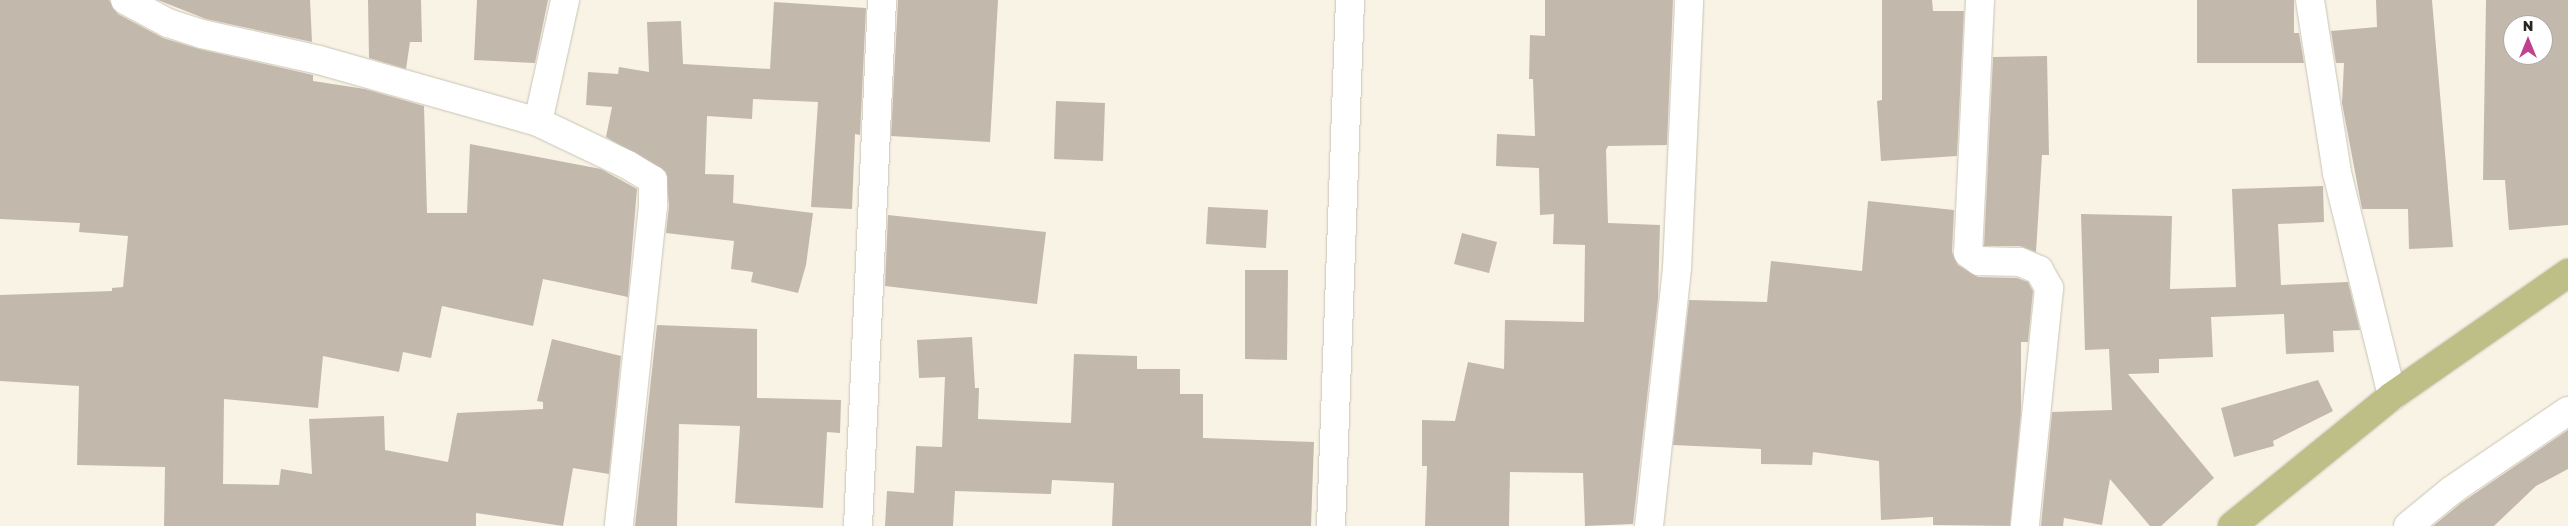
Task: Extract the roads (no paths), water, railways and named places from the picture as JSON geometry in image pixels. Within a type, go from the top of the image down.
[{"type":"main road","points":[[2232,526],[2392,396],[2568,273]]},
{"type":"street","points":[[538,122],[565,0]]},
{"type":"street","points":[[858,526],[882,0]]},
{"type":"street","points":[[1331,526],[1350,0]]},
{"type":"street","points":[[1649,526],[1677,268],[1689,0]]},
{"type":"street","points":[[1980,0],[1968,253],[1979,260],[2020,262],[2039,270],[2049,288],[2025,526]]},
{"type":"street","points":[[2310,0],[2337,173],[2392,396]]},
{"type":"street","points":[[134,2],[168,23],[202,34],[319,60],[538,122],[628,164],[653,180],[653,206],[619,526]]},
{"type":"street","points":[[2408,526],[2452,490],[2568,411]]}]
